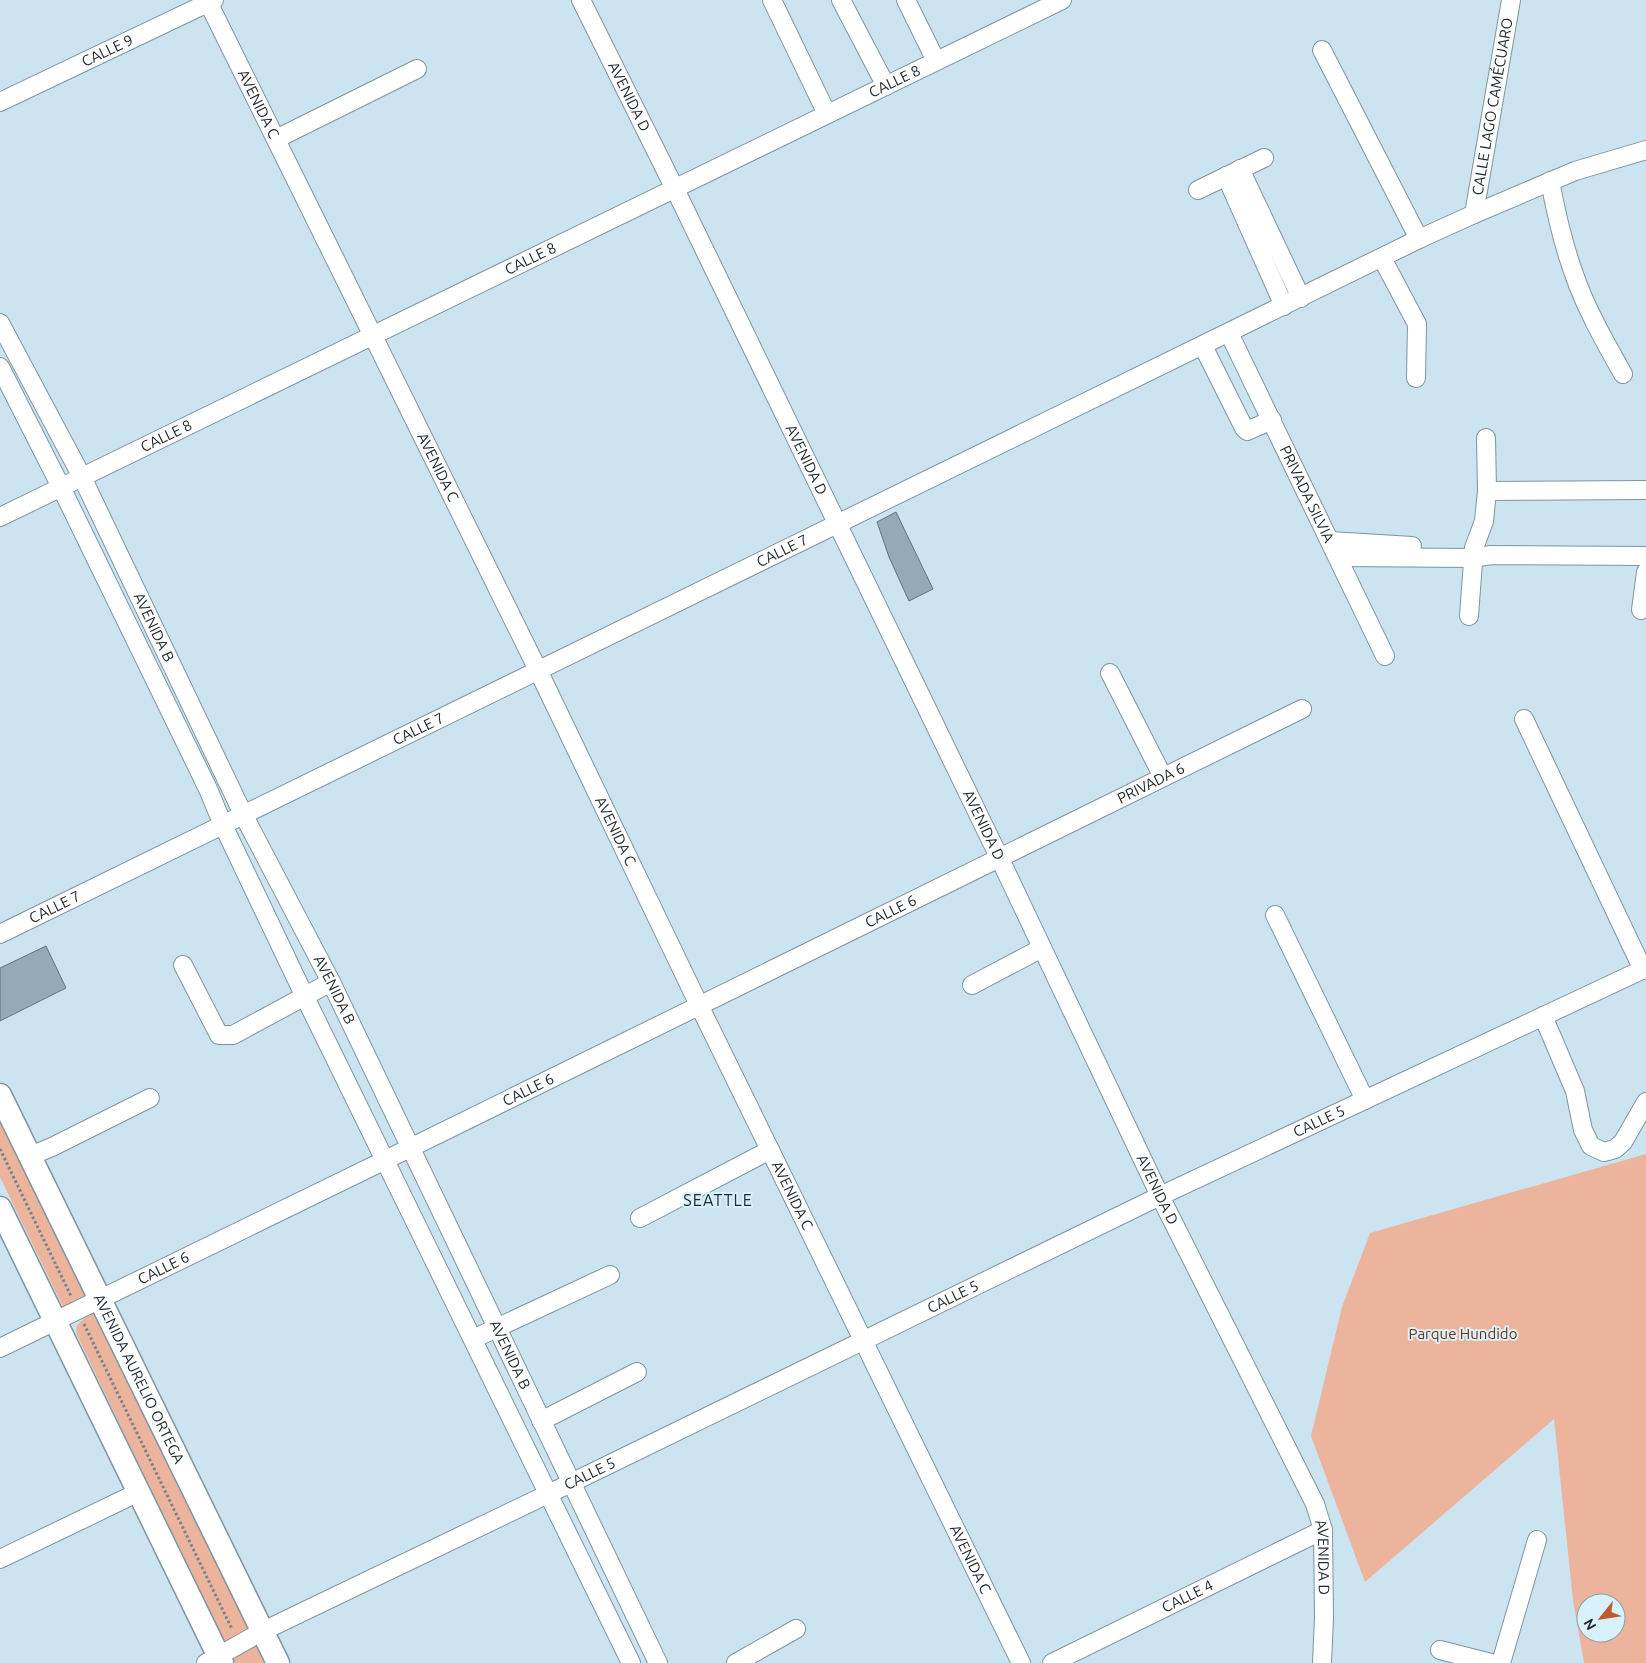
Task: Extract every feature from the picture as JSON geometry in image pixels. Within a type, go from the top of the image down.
[{"type":"main road","name":"AVENIDA AURELIO ORTEGA","points":[[0,1095],[278,1663]]},
{"type":"main road","points":[[0,1208],[139,1492],[216,1661]]},
{"type":"street","name":"AVENIDA D","points":[[581,0],[675,189],[999,857],[1160,1196],[1315,1504],[1323,1530],[1324,1618],[1322,1663]]},
{"type":"street","points":[[772,0],[827,114]]},
{"type":"street","points":[[841,0],[886,86]]},
{"type":"street","points":[[906,0],[936,61]]},
{"type":"street","name":"CALLE 8","points":[[0,517],[1062,0]]},
{"type":"street","name":"CALLE LAGO CAMÉCUARO","points":[[1474,214],[1511,0]]},
{"type":"street","name":"CALLE 9","points":[[0,102],[210,1]]},
{"type":"street","name":"AVENIDA C","points":[[210,1],[1021,1663]]},
{"type":"street","points":[[1322,50],[1419,239]]},
{"type":"street","points":[[276,139],[417,69]]},
{"type":"street","name":"CALLE 7","points":[[0,934],[1419,239],[1575,171],[1646,150]]},
{"type":"street","points":[[1198,190],[1264,158]]},
{"type":"street","points":[[1233,173],[1301,298]]},
{"type":"street","points":[[1233,173],[1284,306]]},
{"type":"street","points":[[1550,182],[1558,222],[1574,275],[1596,326],[1623,374]]},
{"type":"street","points":[[1382,258],[1417,324],[1416,378]]},
{"type":"street","name":"AVENIDA B","points":[[0,323],[82,477],[243,814],[331,982],[658,1663]]},
{"type":"street","name":"PRIVADA SILVIA","points":[[1229,333],[1385,656]]},
{"type":"street","points":[[1202,346],[1244,428],[1247,431],[1251,430],[1272,420]]},
{"type":"street","name":"AVENIDA B","points":[[0,367],[130,628],[305,997],[631,1663]]},
{"type":"street","points":[[1469,616],[1473,553],[1484,521],[1487,491],[1486,438]]},
{"type":"street","points":[[1487,491],[1646,490]]},
{"type":"street","points":[[1330,541],[1491,555],[1646,556]]},
{"type":"street","points":[[1338,557],[1473,553]]},
{"type":"street","points":[[1641,610],[1646,572]]},
{"type":"street","points":[[130,628],[150,619]]},
{"type":"street","points":[[1110,673],[1163,777]]},
{"type":"street","name":"PRIVADA 6","points":[[999,857],[1302,709]]},
{"type":"street","points":[[1524,719],[1645,969]]},
{"type":"street","name":"CALLE 6","points":[[0,1348],[999,857]]},
{"type":"street","points":[[1274,916],[1365,1100]]},
{"type":"street","points":[[972,985],[1042,948]]},
{"type":"street","points":[[183,965],[219,1035],[232,1035],[331,982]]},
{"type":"street","name":"CALLE 5","points":[[216,1661],[263,1631],[1160,1196],[1645,969]]},
{"type":"street","points":[[1543,1016],[1575,1091],[1583,1130],[1591,1146],[1604,1152],[1615,1149],[1623,1142],[1646,1102]]},
{"type":"street","points":[[30,1156],[150,1098]]},
{"type":"street","points":[[640,1218],[770,1150]]},
{"type":"street","points":[[473,1339],[610,1275]]},
{"type":"street","points":[[541,1421],[637,1372]]},
{"type":"street","points":[[0,1559],[139,1492]]},
{"type":"street","name":"CALLE 4","points":[[1052,1663],[1323,1530]]},
{"type":"street","points":[[1501,1663],[1537,1540]]},
{"type":"street","points":[[612,1624],[634,1614]]},
{"type":"street","points":[[736,1663],[796,1629]]},
{"type":"street","points":[[1440,1650],[1491,1663]]},
{"type":"path","points":[[0,1149],[240,1645]]},
{"type":"green space","points":[[0,1098],[94,1291],[81,1306],[63,1307],[0,1177]]},
{"type":"green space","name":"Parque Hundido","points":[[1646,1154],[1646,1663],[1584,1663],[1581,1643],[1626,1643],[1626,1593],[1576,1593],[1576,1617],[1554,1419],[1365,1582],[1311,1436],[1342,1307],[1370,1233]]},
{"type":"green space","points":[[91,1312],[105,1314],[277,1663],[234,1663],[76,1333],[77,1325]]},
{"type":"building","points":[[896,512],[933,589],[909,601],[889,557],[877,522]]},
{"type":"building","points":[[46,946],[66,988],[0,1021],[0,968]]},
{"type":"district","name":"SEATTLE","points":[[718,1200]]}]
